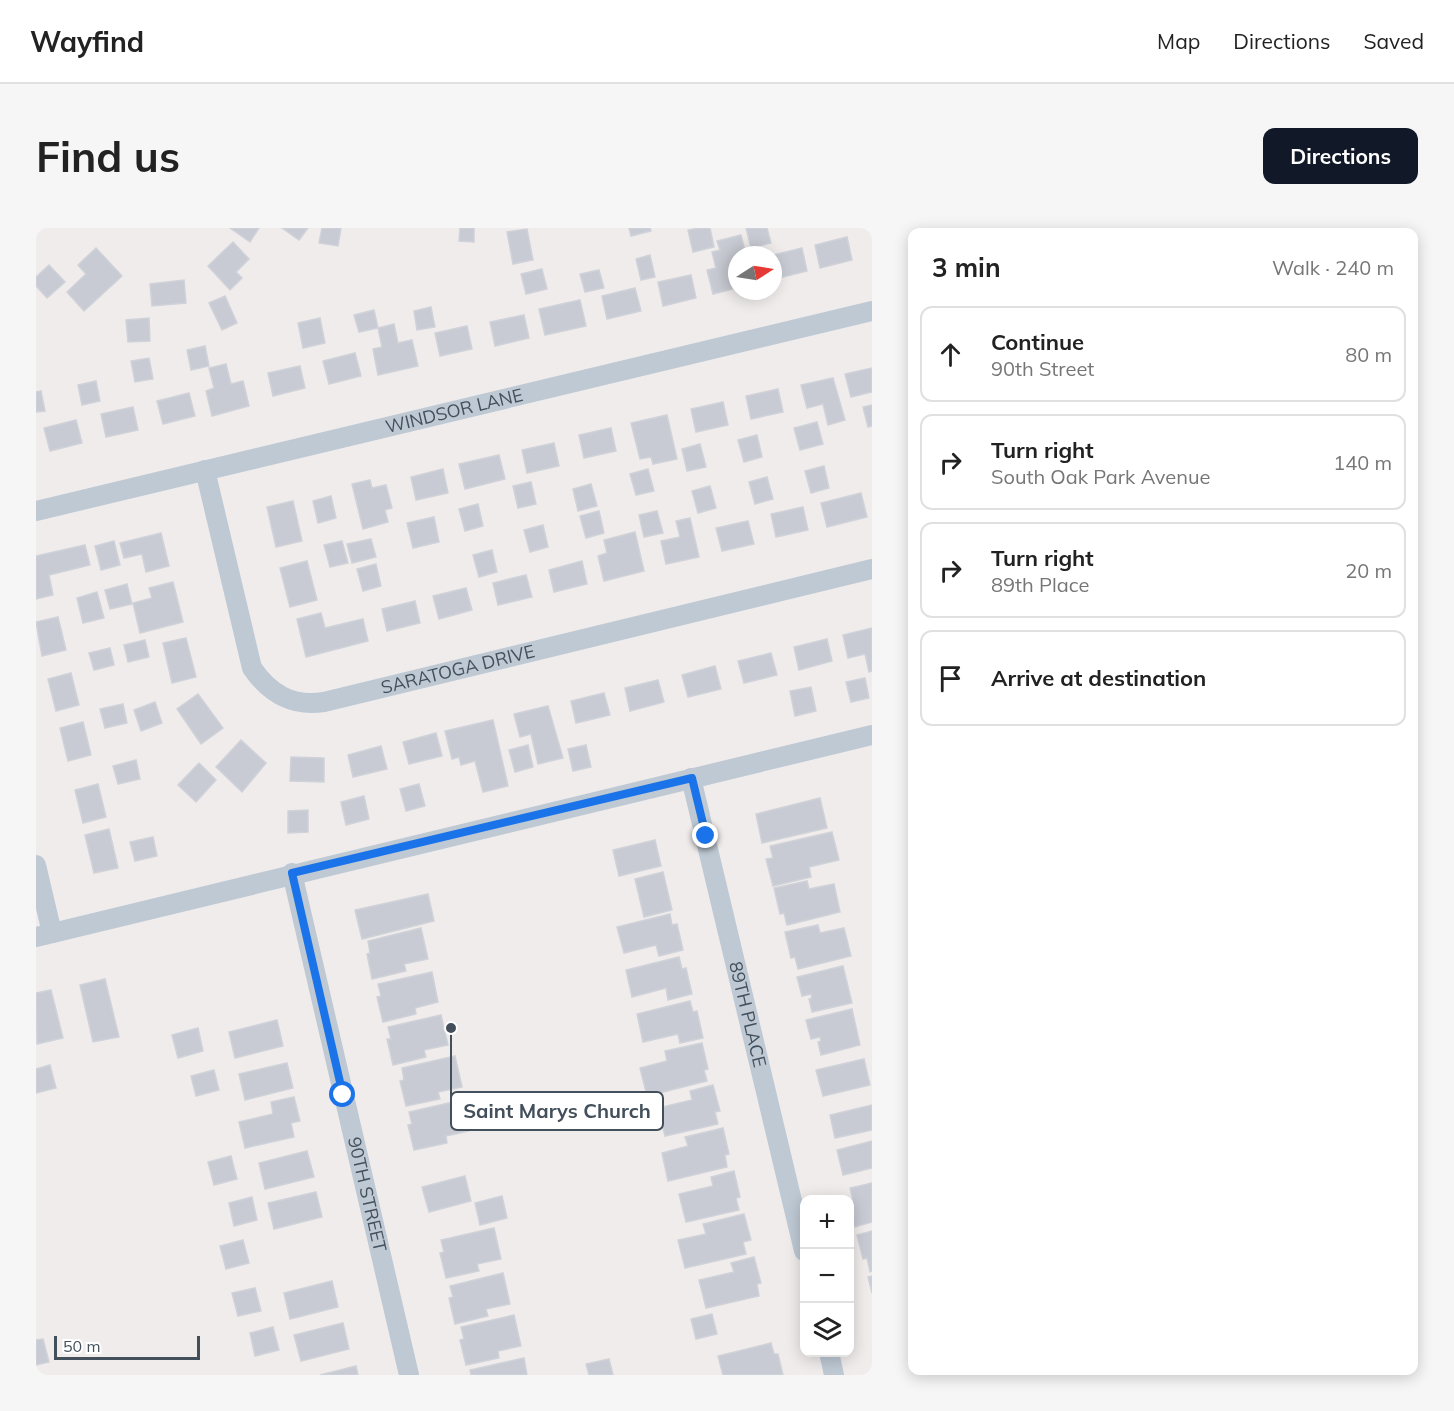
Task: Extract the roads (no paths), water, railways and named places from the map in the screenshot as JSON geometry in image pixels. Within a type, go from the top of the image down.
[{"type":"street","name":"WINDSOR LANE","points":[[36,510],[872,311]]},
{"type":"street","name":"SARATOGA DRIVE","points":[[205,470],[252,668],[272,692],[298,702],[324,702],[872,569]]},
{"type":"street","points":[[36,865],[44,935],[292,873],[872,735]]},
{"type":"street","name":"89TH PLACE","points":[[692,778],[804,1249]]},
{"type":"street","name":"90TH STREET","points":[[292,873],[409,1375]]},
{"type":"street","points":[[830,1357],[834,1375]]},
{"type":"place","name":"Saint Marys Church","points":[[451,1028]]}]
